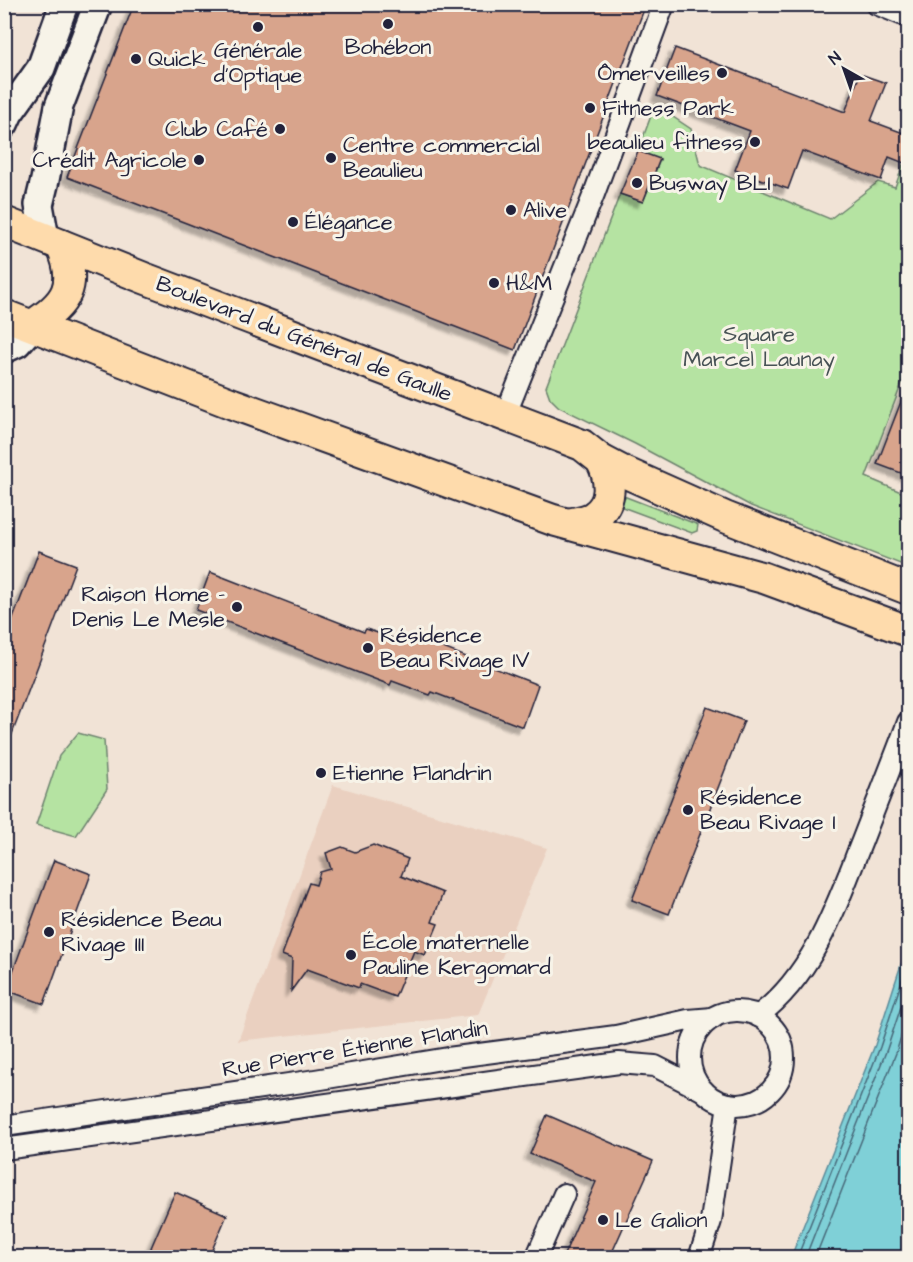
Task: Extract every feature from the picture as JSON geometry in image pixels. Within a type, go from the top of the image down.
[{"type":"main road","name":"Boulevard du Général de Gaulle","points":[[4,222],[582,445],[601,460],[725,517],[900,586]]},
{"type":"main road","points":[[33,325],[56,308],[66,295],[70,283],[70,271],[53,241]]},
{"type":"main road","points":[[4,315],[233,404],[553,520],[764,578],[909,631]]},
{"type":"main road","points":[[569,524],[592,518],[607,497],[608,473],[601,460]]},
{"type":"street","points":[[4,124],[9,113],[42,68],[64,4]]},
{"type":"street","points":[[53,241],[39,205],[60,106],[98,4]]},
{"type":"street","points":[[505,416],[594,194],[664,4]]},
{"type":"street","points":[[876,4],[909,17]]},
{"type":"street","points":[[4,349],[17,343],[33,325]]},
{"type":"street","points":[[758,1016],[776,1003],[801,971],[824,934],[909,722]]},
{"type":"street","points":[[4,1149],[618,1063],[655,1066],[715,1099],[728,1104],[745,1104],[762,1097],[775,1085],[783,1069],[783,1051],[778,1034],[766,1021],[758,1016],[735,1011],[720,1014],[705,1023],[695,1036],[690,1052],[691,1069],[704,1091]]},
{"type":"street","name":"Rue Pierre Étienne Flandin","points":[[4,1126],[448,1058],[616,1036],[688,1020],[713,1018]]},
{"type":"street","points":[[699,1257],[711,1221],[728,1104]]},
{"type":"street","points":[[536,1257],[564,1194]]},
{"type":"shaded area","points":[[333,785],[547,848],[478,1015],[238,1041]]},
{"type":"green space","name":"Square Marcel Launay","points":[[655,105],[691,129],[700,165],[830,219],[878,182],[895,187],[903,165],[908,167],[908,367],[866,477],[908,495],[908,567],[751,506],[635,444],[559,407],[550,398],[546,387],[620,194],[643,202],[660,160],[638,151]]},
{"type":"green space","points":[[621,495],[696,524],[698,525],[697,531],[692,533],[617,505]]},
{"type":"green space","points":[[78,733],[104,740],[107,789],[76,836],[36,825],[59,756]]},
{"type":"water","points":[[908,943],[908,1257],[791,1257],[875,1045]]},
{"type":"building","name":"Centre commercial Beaulieu","points":[[134,4],[646,4],[515,350],[67,177]]},
{"type":"building","points":[[675,48],[845,112],[860,74],[886,83],[871,121],[909,135],[909,165],[889,157],[881,180],[802,151],[788,189],[735,170],[750,131],[657,96]]},
{"type":"building","name":"Busway BLI","points":[[638,151],[660,159],[643,202],[620,194]]},
{"type":"building","points":[[907,386],[909,386],[909,476],[877,464]]},
{"type":"building","points":[[39,551],[76,565],[6,750],[4,749],[4,642]]},
{"type":"building","name":"Résidence Beau Rivage IV","points":[[210,572],[364,632],[366,629],[407,643],[410,635],[538,685],[523,727],[432,692],[430,695],[392,681],[390,685],[196,610]]},
{"type":"building","name":"Résidence Beau Rivage I","points":[[707,707],[744,721],[669,914],[632,900]]},
{"type":"building","points":[[373,845],[408,859],[401,876],[443,893],[432,922],[438,924],[425,955],[414,951],[395,997],[360,984],[359,988],[307,969],[291,991],[292,959],[282,955],[309,883],[316,885],[320,872],[331,869],[326,853],[342,847],[355,852]]},
{"type":"building","name":"Résidence Beau Rivage III","points":[[54,860],[91,874],[44,1004],[6,990]]},
{"type":"building","name":"Le Galion","points":[[547,1115],[653,1161],[610,1257],[563,1257],[596,1182],[530,1154]]},
{"type":"building","points":[[175,1192],[227,1215],[209,1257],[147,1257]]},
{"type":"place","name":"Bohébon","points":[[388,24]]},
{"type":"place","name":"Générale d'Optique","points":[[258,27]]},
{"type":"place","name":"Quick","points":[[136,59]]},
{"type":"place","name":"Ômerveilles","points":[[722,73]]},
{"type":"place","name":"Fitness Park","points":[[590,108]]},
{"type":"place","name":"Club Café","points":[[280,129]]},
{"type":"place","name":"beaulieu fitness","points":[[755,142]]},
{"type":"place","name":"Centre commercial Beaulieu","points":[[331,158]]},
{"type":"place","name":"Crédit Agricole","points":[[199,160]]},
{"type":"place","name":"Busway BLI","points":[[637,183]]},
{"type":"place","name":"Alive","points":[[511,210]]},
{"type":"place","name":"Élégance","points":[[293,222]]},
{"type":"place","name":"H&M","points":[[494,283]]},
{"type":"place","name":"Raison Home - Denis Le Mesle","points":[[237,607]]},
{"type":"place","name":"Résidence Beau Rivage IV","points":[[368,648]]},
{"type":"place","name":"Etienne Flandrin","points":[[321,773]]},
{"type":"place","name":"Résidence Beau Rivage I","points":[[688,810]]},
{"type":"place","name":"Résidence Beau Rivage III","points":[[49,932]]},
{"type":"place","name":"École maternelle Pauline Kergomard","points":[[351,955]]},
{"type":"place","name":"Le Galion","points":[[603,1220]]}]
